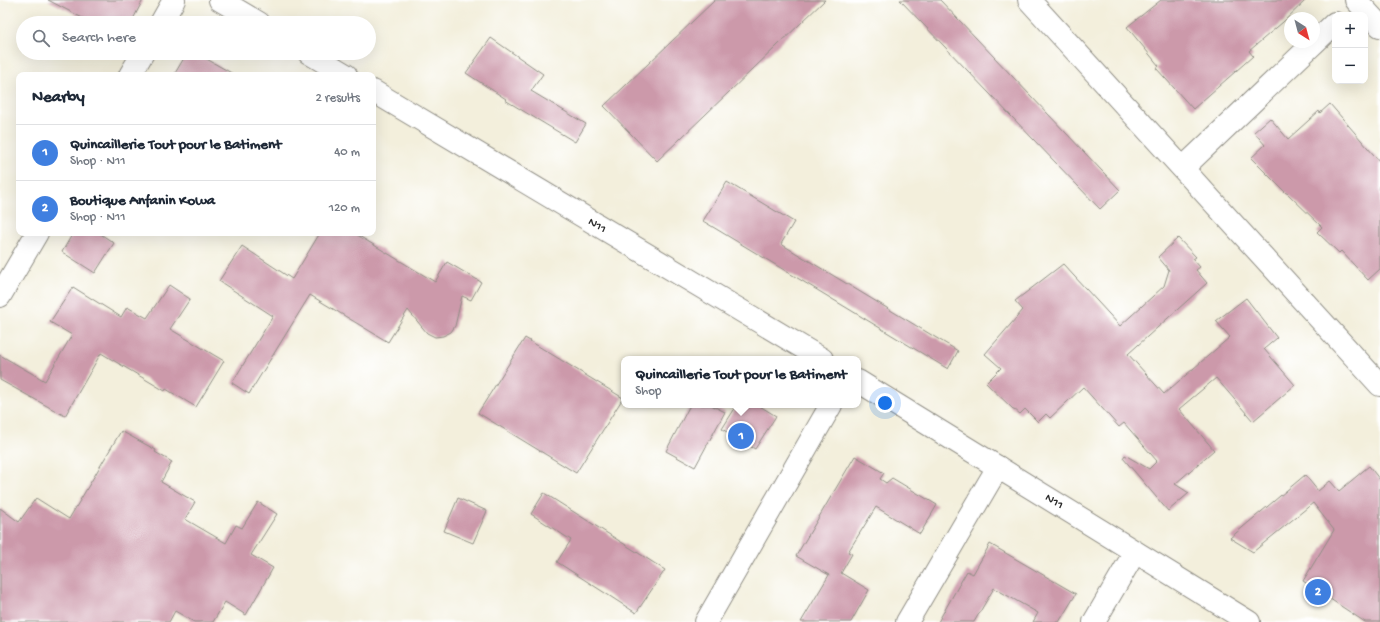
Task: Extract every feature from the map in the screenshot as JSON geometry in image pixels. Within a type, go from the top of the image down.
[{"type":"street","points":[[165,16],[174,0]]},
{"type":"street","points":[[220,0],[247,16]]},
{"type":"street","points":[[1029,0],[1380,385]]},
{"type":"street","points":[[1354,4],[1380,26]]},
{"type":"street","points":[[1183,168],[1332,26]]},
{"type":"street","points":[[132,72],[139,60]]},
{"type":"street","points":[[321,60],[341,72]]},
{"type":"street","name":"N11","points":[[376,93],[817,356]]},
{"type":"street","points":[[0,296],[35,236]]},
{"type":"street","name":"N11","points":[[861,383],[1249,622]]},
{"type":"street","points":[[706,622],[829,408]]},
{"type":"street","points":[[907,622],[998,467]]},
{"type":"street","points":[[1094,622],[1135,552]]},
{"type":"building","points":[[48,0],[143,0],[135,16],[79,16]]},
{"type":"building","points":[[715,0],[825,0],[657,161],[604,106]]},
{"type":"building","points":[[900,0],[940,0],[1120,190],[1100,209]]},
{"type":"building","points":[[1161,0],[1306,0],[1293,12],[1284,12],[1284,21],[1249,51],[1253,56],[1193,109],[1156,68],[1159,66],[1127,27]]},
{"type":"building","points":[[491,38],[543,74],[531,91],[586,124],[575,142],[505,100],[506,99],[466,73]]},
{"type":"building","points":[[183,60],[208,60],[230,72],[176,72]]},
{"type":"building","points":[[1330,104],[1380,162],[1380,269],[1368,280],[1341,251],[1339,253],[1317,232],[1322,227],[1251,158],[1265,145],[1254,132],[1270,118],[1288,139],[1319,111],[1320,113]]},
{"type":"building","points":[[727,182],[794,222],[781,244],[958,351],[948,369],[703,221]]},
{"type":"building","points":[[71,236],[104,236],[114,243],[95,273],[62,252]]},
{"type":"building","points":[[318,236],[359,236],[435,282],[447,262],[481,282],[471,300],[462,296],[455,326],[451,332],[443,336],[435,337],[427,333],[408,310],[388,342],[310,295],[249,394],[232,383],[273,316],[219,281],[242,246],[292,279]]},
{"type":"building","points":[[1178,238],[1196,257],[1193,259],[1200,267],[1196,270],[1207,283],[1128,354],[1164,394],[1230,337],[1216,321],[1246,298],[1277,338],[1264,349],[1295,385],[1253,421],[1216,378],[1179,409],[1214,450],[1175,484],[1189,493],[1168,511],[1123,458],[1125,455],[1149,469],[1157,461],[1124,423],[1119,427],[1083,387],[1050,418],[1046,414],[1038,422],[1025,409],[1020,414],[1013,409],[986,383],[1001,368],[985,354],[1023,310],[1015,301],[1063,264],[1120,326],[1164,286],[1169,270],[1158,257]]},
{"type":"building","points":[[169,285],[190,299],[170,329],[224,361],[196,407],[166,389],[165,391],[101,353],[65,416],[0,380],[0,355],[45,381],[72,335],[50,322],[73,287],[121,317],[127,307],[147,318]]},
{"type":"building","points":[[525,338],[621,397],[621,401],[576,473],[478,413]]},
{"type":"building","points":[[688,408],[717,408],[725,412],[695,467],[666,451]]},
{"type":"building","points":[[735,408],[763,408],[776,416],[755,449],[722,429]]},
{"type":"building","points":[[121,431],[156,450],[155,452],[172,462],[161,482],[195,502],[185,519],[226,543],[236,525],[242,528],[258,502],[277,514],[251,555],[273,568],[246,615],[225,602],[213,622],[194,622],[175,611],[169,622],[0,622],[0,508],[19,522],[36,498],[69,519]]},
{"type":"building","points":[[855,456],[884,473],[880,479],[886,483],[892,478],[937,505],[920,534],[876,507],[848,552],[852,554],[841,573],[869,590],[851,622],[801,622],[829,575],[796,556]]},
{"type":"building","points":[[1369,466],[1380,480],[1380,622],[1365,622],[1303,581],[1334,530],[1313,503],[1253,552],[1230,538],[1305,475],[1318,491],[1330,481],[1339,491]]},
{"type":"building","points":[[544,493],[665,570],[636,613],[557,562],[571,540],[531,514]]},
{"type":"building","points":[[458,498],[487,511],[473,543],[444,531]]},
{"type":"building","points":[[990,544],[1076,594],[1059,622],[1033,622],[1038,613],[994,588],[974,622],[938,622],[967,571],[973,574]]},
{"type":"place","name":"Quincaillerie Tout pour le Batiment","points":[[741,436]]},
{"type":"place","name":"Boutique Anfanin Kowa","points":[[1318,592]]}]
